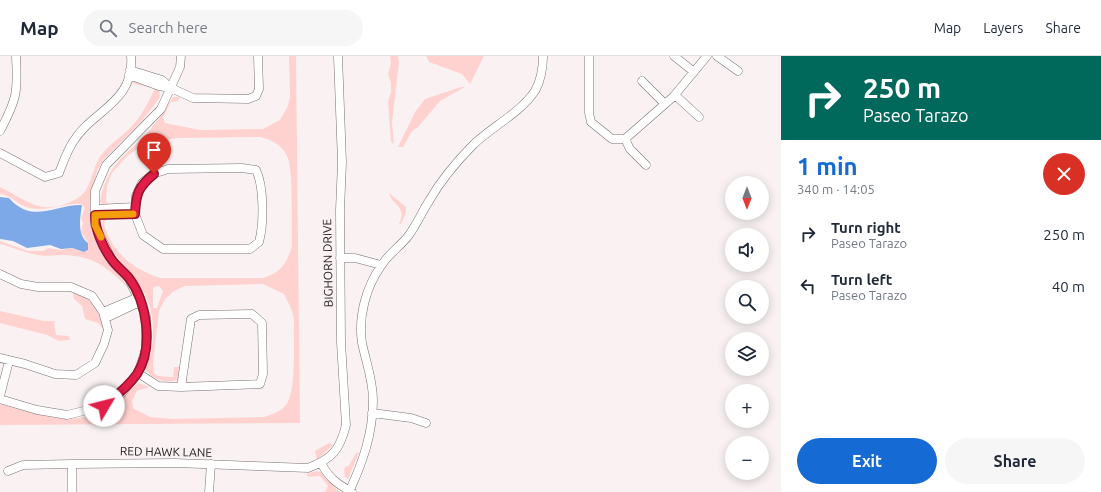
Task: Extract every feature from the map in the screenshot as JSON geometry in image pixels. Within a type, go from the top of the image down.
[{"type":"street","points":[[0,131],[14,105],[18,86],[16,56]]},
{"type":"street","points":[[0,153],[45,178],[59,173],[73,141],[91,122],[119,98],[130,72],[131,56]]},
{"type":"street","points":[[9,361],[0,398],[37,410],[67,415],[104,406],[122,393],[138,373],[146,349],[146,316],[140,299],[129,279],[112,260],[95,225],[95,191],[106,165],[161,109],[180,67],[181,56]]},
{"type":"street","points":[[130,72],[159,86],[171,88],[193,98],[248,99],[256,96],[259,89],[258,56]]},
{"type":"street","name":"BIGHORN DRIVE","points":[[322,463],[336,452],[343,438],[346,425],[341,348],[340,185],[342,162],[338,56]]},
{"type":"street","points":[[322,463],[327,475],[333,482],[350,492],[366,453],[372,413],[371,381],[362,342],[361,322],[365,299],[381,266],[409,236],[429,200],[457,162],[490,130],[524,104],[535,90],[540,79],[543,56]]},
{"type":"street","points":[[589,56],[589,113],[591,122],[612,139],[625,139],[675,95],[707,56]]},
{"type":"street","points":[[674,56],[694,72]]},
{"type":"street","points":[[717,56],[738,71]]},
{"type":"street","points":[[642,81],[665,104]]},
{"type":"street","points":[[675,95],[699,117]]},
{"type":"street","points":[[625,139],[630,149],[646,165]]},
{"type":"street","points":[[242,168],[256,170],[260,179],[262,231],[259,242],[250,249],[163,249],[143,235],[135,211],[136,196],[142,184],[154,174],[168,169],[242,168]]},
{"type":"street","points":[[95,212],[135,211]]},
{"type":"street","points":[[340,258],[355,258],[381,266]]},
{"type":"street","points":[[0,274],[21,284],[38,287],[71,287],[92,296],[104,315],[108,330],[104,344],[95,363],[76,375],[55,374],[0,358]]},
{"type":"street","points":[[104,315],[140,299]]},
{"type":"street","points":[[138,373],[158,386],[181,387],[260,384],[263,374],[262,324],[252,314],[199,315],[191,319],[181,387]]},
{"type":"street","points":[[372,413],[411,418],[426,423]]},
{"type":"street","name":"RED HAWK LANE","points":[[8,471],[23,465],[211,464],[308,468],[322,463]]},
{"type":"street","points":[[72,464],[72,492]]},
{"type":"street","points":[[209,492],[211,464]]},
{"type":"shaded area","points":[[289,56],[296,56],[300,423],[0,425],[0,404],[43,416],[70,419],[84,417],[98,413],[113,405],[132,387],[139,383],[149,387],[137,391],[132,401],[133,408],[150,417],[173,419],[264,417],[279,411],[286,405],[292,388],[294,364],[294,319],[291,308],[284,294],[263,284],[185,286],[174,291],[165,299],[159,311],[153,364],[154,373],[158,376],[173,377],[174,367],[179,367],[178,379],[174,381],[160,380],[152,376],[146,370],[153,341],[153,322],[149,304],[138,283],[106,240],[103,230],[103,220],[110,217],[104,224],[112,243],[118,251],[133,265],[160,278],[263,278],[269,276],[282,267],[288,258],[292,246],[291,173],[287,156],[282,148],[272,141],[260,137],[179,138],[155,141],[142,146],[127,156],[112,173],[107,186],[106,202],[109,204],[117,203],[123,205],[109,206],[102,204],[100,201],[109,175],[121,158],[157,122],[173,97],[180,97],[178,101],[171,102],[163,117],[165,123],[200,130],[263,129],[280,120],[287,108],[290,97]],"holes":[[[159,286],[163,291],[157,308],[153,308],[154,287]]]},
{"type":"shaded area","points":[[390,56],[398,56],[399,62],[392,122],[394,144],[391,142],[388,101],[391,92],[391,83],[388,74],[391,63]]},
{"type":"shaded area","points":[[426,56],[484,56],[470,84],[462,74],[429,62]]},
{"type":"shaded area","points":[[138,81],[159,89],[160,97],[142,121],[103,160],[97,171],[90,201],[91,226],[100,250],[130,290],[108,270],[93,261],[75,256],[45,256],[28,253],[0,244],[0,241],[28,251],[43,251],[48,248],[61,250],[71,248],[84,252],[88,251],[88,242],[81,232],[83,223],[81,218],[85,208],[82,204],[69,204],[56,207],[75,200],[81,196],[87,188],[97,162],[102,154],[136,121],[145,108],[154,91],[154,88],[131,83]]},
{"type":"shaded area","points":[[465,87],[440,101],[418,127],[412,131],[403,147],[398,147],[415,112],[425,99]]},
{"type":"shaded area","points":[[0,187],[38,206],[55,207],[37,209],[26,207],[8,196],[0,194]]},
{"type":"shaded area","points":[[389,193],[406,207],[406,213],[401,224],[399,224],[402,213],[401,210],[393,201]]},
{"type":"shaded area","points":[[73,292],[80,294],[91,301],[101,317],[104,330],[98,323],[85,319],[82,306],[74,299]]},
{"type":"shaded area","points":[[0,311],[44,321],[56,321],[54,323],[56,335],[69,336],[70,340],[59,341],[47,335],[0,323]]},
{"type":"shaded area","points":[[329,443],[333,445],[317,460],[315,451]]},
{"type":"shaded area","points":[[359,452],[348,479],[345,477],[344,470],[346,466],[348,467],[356,453]]},
{"type":"shaded area","points":[[317,471],[321,472],[339,492],[325,492],[328,486],[320,476],[309,477],[306,474]]},
{"type":"water","points":[[0,197],[9,198],[18,206],[36,212],[82,205],[80,226],[82,236],[88,243],[88,250],[84,252],[72,248],[61,249],[50,245],[27,248],[13,241],[0,239]]},
{"type":"slow traffic","points":[[101,237],[95,225],[95,215],[133,214]]},
{"type":"route","points":[[104,406],[122,393],[138,373],[146,349],[146,316],[129,279],[112,260],[95,225],[95,215],[135,214],[136,196],[142,184],[154,174]]}]
